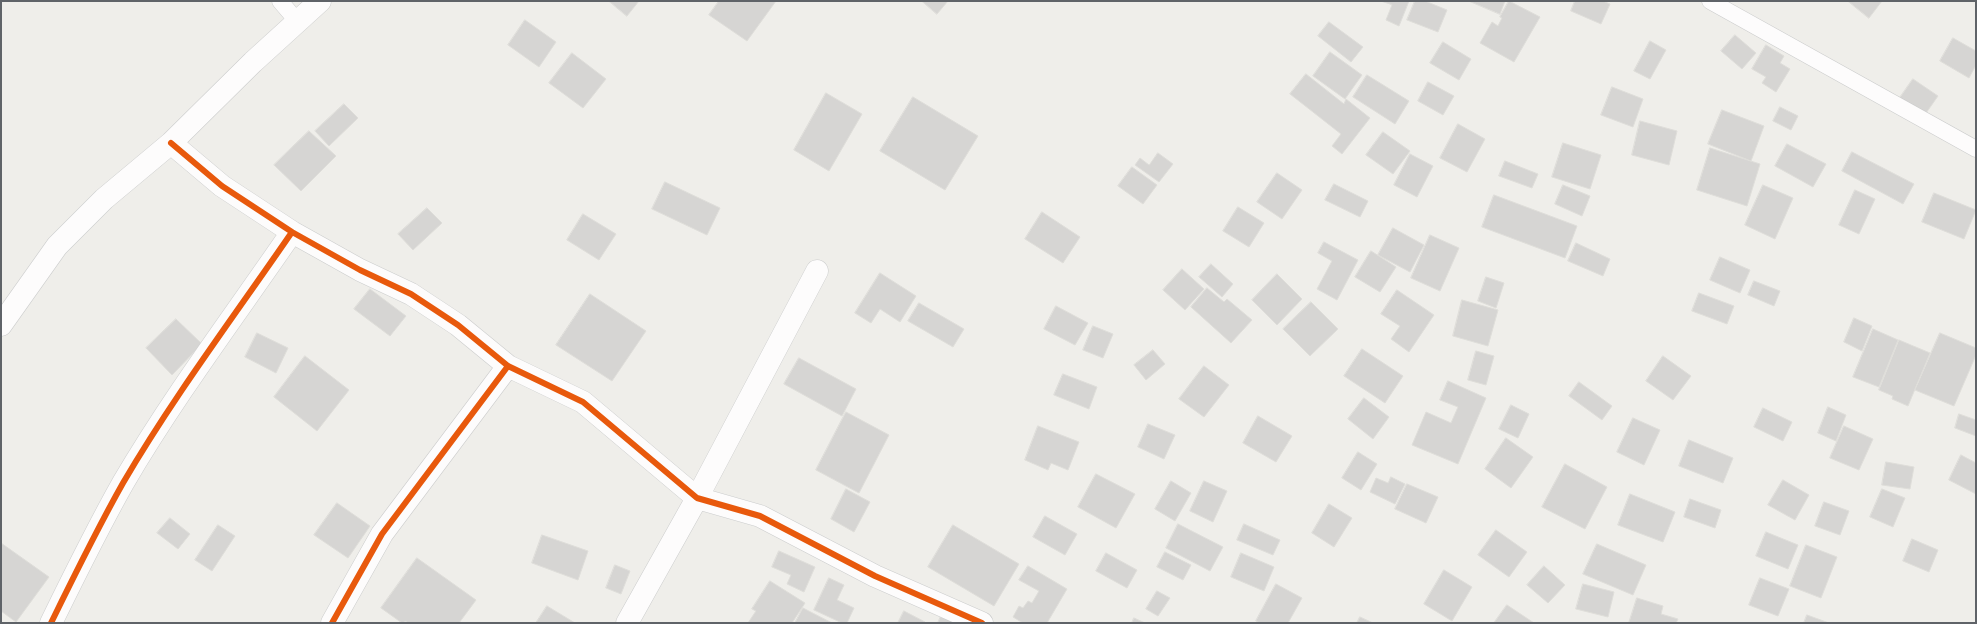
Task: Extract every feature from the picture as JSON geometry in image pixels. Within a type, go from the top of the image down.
[{"type":"street","points":[[1,325],[57,246],[104,199],[171,143],[297,21],[320,1]]},
{"type":"street","points":[[171,143],[222,186],[292,232],[360,270],[411,294],[458,325],[508,366],[583,402],[697,498],[760,516],[875,576],[982,623]]},
{"type":"street","points":[[51,623],[79,564],[124,483],[188,382],[292,232]]},
{"type":"street","points":[[627,623],[697,498],[817,271]]},
{"type":"street","points":[[332,623],[382,534],[508,366]]},
{"type":"lane","points":[[280,1],[297,21]]},
{"type":"lane","points":[[1710,1],[1976,149]]},
{"type":"building","points":[[609,1],[639,1],[627,16]]},
{"type":"building","points":[[719,1],[776,1],[747,41],[709,15]]},
{"type":"building","points":[[922,1],[948,1],[937,14]]},
{"type":"building","points":[[1381,1],[1409,1],[1399,26],[1386,20],[1392,5]]},
{"type":"building","points":[[1415,1],[1425,1],[1447,10],[1438,32],[1407,20]]},
{"type":"building","points":[[1469,1],[1505,1],[1500,14]]},
{"type":"building","points":[[1509,1],[1540,17],[1514,62],[1480,43],[1492,22],[1498,26],[1502,18],[1500,17]]},
{"type":"building","points":[[1575,1],[1603,1],[1610,4],[1601,24],[1571,11]]},
{"type":"building","points":[[1848,1],[1882,1],[1869,18]]},
{"type":"building","points":[[525,20],[556,42],[539,67],[508,45]]},
{"type":"building","points":[[1329,22],[1363,47],[1351,62],[1318,36]]},
{"type":"building","points":[[1735,35],[1756,53],[1742,69],[1721,51]]},
{"type":"building","points":[[1953,38],[1976,51],[1976,65],[1969,78],[1940,61]]},
{"type":"building","points":[[1650,41],[1666,50],[1650,79],[1634,71]]},
{"type":"building","points":[[1443,42],[1471,59],[1459,80],[1430,63]]},
{"type":"building","points":[[1766,45],[1784,56],[1780,63],[1790,69],[1776,92],[1762,83],[1766,77],[1752,69]]},
{"type":"building","points":[[1330,52],[1362,75],[1345,99],[1313,76]]},
{"type":"building","points":[[572,53],[606,79],[583,108],[549,83]]},
{"type":"building","points":[[1306,74],[1344,104],[1346,99],[1370,118],[1342,154],[1332,146],[1341,134],[1290,94]]},
{"type":"building","points":[[1367,75],[1409,101],[1395,124],[1353,97]]},
{"type":"building","points":[[1913,79],[1938,96],[1924,116],[1899,99]]},
{"type":"building","points":[[1428,82],[1454,96],[1443,115],[1418,101]]},
{"type":"building","points":[[1612,87],[1643,99],[1633,127],[1601,115]]},
{"type":"building","points":[[826,93],[862,114],[829,171],[794,150]]},
{"type":"building","points":[[913,97],[978,136],[945,190],[880,151]]},
{"type":"building","points":[[344,104],[358,118],[329,146],[315,131]]},
{"type":"building","points":[[1780,107],[1798,116],[1791,130],[1773,121]]},
{"type":"building","points":[[1722,110],[1764,126],[1751,161],[1708,144]]},
{"type":"building","points":[[1640,121],[1677,131],[1669,165],[1632,155]]},
{"type":"building","points":[[1458,124],[1485,139],[1467,172],[1440,158]]},
{"type":"building","points":[[309,131],[336,156],[301,191],[274,165]]},
{"type":"building","points":[[1383,132],[1410,151],[1393,174],[1366,155]]},
{"type":"building","points":[[1563,143],[1601,155],[1590,189],[1552,177]]},
{"type":"building","points":[[1787,144],[1826,164],[1813,187],[1775,166]]},
{"type":"building","points":[[1710,148],[1760,164],[1747,206],[1697,190]]},
{"type":"building","points":[[1852,152],[1914,184],[1903,204],[1842,171]]},
{"type":"building","points":[[1158,153],[1173,164],[1159,182],[1135,165],[1140,158],[1149,165]]},
{"type":"building","points":[[1410,154],[1433,166],[1417,197],[1394,185]]},
{"type":"building","points":[[1505,161],[1538,174],[1532,188],[1499,176]]},
{"type":"building","points":[[1132,167],[1157,185],[1143,204],[1118,186]]},
{"type":"building","points":[[1277,173],[1302,190],[1282,219],[1257,202]]},
{"type":"building","points":[[665,182],[720,208],[707,235],[652,209]]},
{"type":"building","points":[[1334,184],[1368,201],[1360,217],[1325,200]]},
{"type":"building","points":[[1563,185],[1590,196],[1582,216],[1555,204]]},
{"type":"building","points":[[1763,185],[1793,198],[1775,239],[1745,225]]},
{"type":"building","points":[[1855,190],[1875,199],[1859,234],[1839,225]]},
{"type":"building","points":[[1934,193],[1976,210],[1964,239],[1922,222]]},
{"type":"building","points":[[1494,195],[1577,226],[1565,258],[1482,227]]},
{"type":"building","points":[[1238,207],[1264,223],[1249,247],[1223,231]]},
{"type":"building","points":[[427,208],[442,223],[413,250],[398,234]]},
{"type":"building","points":[[1042,212],[1080,237],[1063,263],[1025,239]]},
{"type":"building","points":[[583,214],[616,234],[599,260],[567,240]]},
{"type":"building","points":[[1393,228],[1424,245],[1410,272],[1378,255]]},
{"type":"building","points":[[1430,235],[1459,248],[1440,291],[1411,278]]},
{"type":"building","points":[[1324,242],[1358,260],[1337,300],[1317,289],[1332,261],[1318,253]]},
{"type":"building","points":[[1576,243],[1610,259],[1603,276],[1568,261]]},
{"type":"building","points":[[1371,251],[1396,267],[1380,292],[1355,277]]},
{"type":"building","points":[[1720,257],[1750,270],[1740,293],[1710,280]]},
{"type":"building","points":[[1211,264],[1233,284],[1222,297],[1199,277]]},
{"type":"building","points":[[1182,269],[1204,289],[1185,310],[1163,290]]},
{"type":"building","points":[[880,273],[916,296],[900,322],[880,309],[871,323],[855,313]]},
{"type":"building","points":[[1277,274],[1302,299],[1277,325],[1252,300]]},
{"type":"building","points":[[1486,277],[1504,283],[1496,308],[1478,301]]},
{"type":"building","points":[[1754,281],[1780,291],[1774,306],[1748,295]]},
{"type":"building","points":[[1207,288],[1224,302],[1227,299],[1252,320],[1231,343],[1191,307]]},
{"type":"building","points":[[370,289],[406,316],[390,336],[354,309]]},
{"type":"building","points":[[1397,290],[1434,315],[1409,352],[1391,339],[1400,326],[1381,314]]},
{"type":"building","points":[[1699,293],[1734,306],[1727,324],[1692,311]]},
{"type":"building","points":[[590,294],[646,331],[612,381],[556,345]]},
{"type":"building","points":[[1462,300],[1498,310],[1488,346],[1453,336]]},
{"type":"building","points":[[1311,302],[1338,329],[1310,356],[1283,329]]},
{"type":"building","points":[[919,303],[964,329],[953,347],[908,321]]},
{"type":"building","points":[[1056,306],[1088,323],[1075,345],[1044,329]]},
{"type":"building","points":[[1854,318],[1872,326],[1862,351],[1844,342]]},
{"type":"building","points":[[176,319],[202,344],[172,375],[146,348]]},
{"type":"building","points":[[1093,326],[1113,334],[1103,358],[1083,350]]},
{"type":"building","points":[[1873,329],[1898,340],[1879,387],[1853,377]]},
{"type":"building","points":[[257,333],[288,348],[276,373],[245,357]]},
{"type":"building","points":[[1940,333],[1976,348],[1976,355],[1954,406],[1915,390]]},
{"type":"building","points":[[1899,340],[1930,353],[1908,406],[1892,399],[1893,396],[1879,390]]},
{"type":"building","points":[[1362,349],[1403,376],[1385,403],[1344,376]]},
{"type":"building","points":[[1153,350],[1165,364],[1146,380],[1134,365]]},
{"type":"building","points":[[1476,351],[1494,356],[1486,385],[1468,380]]},
{"type":"building","points":[[305,356],[349,390],[317,431],[274,397]]},
{"type":"building","points":[[1663,356],[1691,376],[1673,400],[1646,381]]},
{"type":"building","points":[[799,358],[856,389],[842,416],[784,384]]},
{"type":"building","points":[[1204,366],[1229,385],[1204,417],[1179,399]]},
{"type":"building","points":[[1063,374],[1097,387],[1089,409],[1054,395]]},
{"type":"building","points":[[1448,381],[1486,398],[1458,464],[1412,445],[1426,412],[1451,423],[1458,407],[1440,400]]},
{"type":"building","points":[[1579,382],[1612,406],[1602,420],[1569,396]]},
{"type":"building","points":[[1364,398],[1389,417],[1373,439],[1348,419]]},
{"type":"building","points":[[1511,405],[1529,414],[1518,438],[1499,429]]},
{"type":"building","points":[[1828,407],[1846,415],[1836,441],[1818,433]]},
{"type":"building","points":[[1763,408],[1792,422],[1783,441],[1754,427]]},
{"type":"building","points":[[846,412],[889,435],[859,493],[816,470]]},
{"type":"building","points":[[1959,414],[1976,420],[1976,436],[1955,428]]},
{"type":"building","points":[[1258,416],[1292,436],[1276,462],[1243,443]]},
{"type":"building","points":[[1633,418],[1660,430],[1644,465],[1617,452]]},
{"type":"building","points":[[1148,424],[1175,435],[1164,459],[1138,447]]},
{"type":"building","points":[[1038,426],[1079,442],[1068,470],[1051,463],[1048,470],[1025,460]]},
{"type":"building","points":[[1844,426],[1873,439],[1859,470],[1830,458]]},
{"type":"building","points":[[1506,438],[1533,457],[1511,488],[1485,469]]},
{"type":"building","points":[[1689,440],[1733,458],[1723,483],[1679,466]]},
{"type":"building","points":[[1358,452],[1377,464],[1361,490],[1342,478]]},
{"type":"building","points":[[1961,455],[1976,463],[1976,494],[1949,480]]},
{"type":"building","points":[[1886,462],[1914,467],[1910,489],[1882,485]]},
{"type":"building","points":[[1565,464],[1607,487],[1585,529],[1542,507]]},
{"type":"building","points":[[1096,474],[1135,494],[1116,528],[1078,507]]},
{"type":"building","points":[[1391,477],[1405,484],[1395,504],[1370,492],[1376,478],[1388,483]]},
{"type":"building","points":[[1783,480],[1809,495],[1795,520],[1768,505]]},
{"type":"building","points":[[1171,481],[1191,493],[1175,521],[1155,509]]},
{"type":"building","points":[[1204,481],[1227,491],[1213,522],[1190,511]]},
{"type":"building","points":[[1407,484],[1438,497],[1426,523],[1395,509]]},
{"type":"building","points":[[846,489],[870,502],[854,532],[831,519]]},
{"type":"building","points":[[1882,489],[1905,498],[1893,527],[1870,517]]},
{"type":"building","points":[[1630,494],[1675,512],[1663,542],[1618,525]]},
{"type":"building","points":[[1690,499],[1721,510],[1715,528],[1684,517]]},
{"type":"building","points":[[1824,502],[1849,511],[1840,535],[1815,526]]},
{"type":"building","points":[[337,503],[370,526],[348,558],[314,535]]},
{"type":"building","points":[[1329,504],[1352,518],[1334,547],[1312,533]]},
{"type":"building","points":[[1045,516],[1077,534],[1065,555],[1033,537]]},
{"type":"building","points":[[170,518],[190,534],[178,549],[157,533]]},
{"type":"building","points":[[1178,524],[1223,547],[1210,571],[1166,548]]},
{"type":"building","points":[[1244,524],[1280,540],[1273,555],[1237,540]]},
{"type":"building","points":[[218,525],[235,536],[212,571],[195,560]]},
{"type":"building","points":[[953,525],[1019,564],[994,606],[928,567]]},
{"type":"building","points":[[1496,530],[1527,552],[1509,577],[1478,555]]},
{"type":"building","points":[[1766,532],[1798,545],[1788,569],[1756,556]]},
{"type":"building","points":[[542,535],[588,551],[578,580],[532,563]]},
{"type":"building","points":[[1912,539],[1938,550],[1929,572],[1903,561]]},
{"type":"building","points":[[1,543],[49,577],[16,622],[1,611]]},
{"type":"building","points":[[1597,544],[1646,565],[1633,595],[1583,574]]},
{"type":"building","points":[[1806,545],[1837,557],[1821,598],[1790,586]]},
{"type":"building","points":[[779,551],[815,567],[804,592],[787,584],[791,575],[772,567]]},
{"type":"building","points":[[1165,552],[1191,565],[1183,580],[1157,567]]},
{"type":"building","points":[[1106,553],[1137,570],[1127,588],[1096,571]]},
{"type":"building","points":[[1241,553],[1274,567],[1264,591],[1231,577]]},
{"type":"building","points":[[417,558],[476,600],[459,623],[408,623],[406,621],[402,623],[381,608]]},
{"type":"building","points":[[615,565],[630,571],[621,594],[606,588]]},
{"type":"building","points":[[1028,566],[1067,589],[1047,623],[1023,623],[1013,617],[1019,606],[1023,608],[1028,601],[1032,603],[1039,591],[1019,580]]},
{"type":"building","points":[[1544,566],[1565,585],[1548,603],[1527,585]]},
{"type":"building","points":[[1444,570],[1472,587],[1452,621],[1424,604]]},
{"type":"building","points":[[829,578],[844,585],[837,600],[854,608],[847,623],[842,623],[814,610]]},
{"type":"building","points":[[1760,578],[1789,589],[1778,616],[1749,605]]},
{"type":"building","points":[[770,581],[805,603],[792,623],[748,623],[756,611],[752,609]]},
{"type":"building","points":[[1276,584],[1302,598],[1288,623],[1260,623],[1256,621]]},
{"type":"building","points":[[1583,584],[1614,592],[1608,617],[1576,609]]},
{"type":"building","points":[[1157,591],[1170,598],[1158,616],[1146,609]]},
{"type":"building","points":[[1637,598],[1663,606],[1661,614],[1678,619],[1676,623],[1629,623]]},
{"type":"building","points":[[1507,605],[1534,623],[1494,623]]},
{"type":"building","points":[[547,606],[575,623],[536,623]]},
{"type":"building","points":[[803,608],[832,623],[795,623]]},
{"type":"building","points":[[904,611],[925,622],[898,623]]},
{"type":"building","points":[[1807,615],[1829,623],[1804,623]]},
{"type":"building","points":[[941,616],[958,623],[938,623]]},
{"type":"building","points":[[1360,617],[1373,623],[1357,623]]},
{"type":"building","points":[[1134,618],[1145,623],[1132,623]]},
{"type":"cycle path","points":[[171,143],[222,186],[292,232],[360,270],[411,294],[458,325],[508,366],[583,402],[697,498],[760,516],[875,576],[982,623]]},
{"type":"cycle path","points":[[51,623],[123,483],[184,387],[292,232]]},
{"type":"cycle path","points":[[332,623],[382,534],[508,366]]}]
